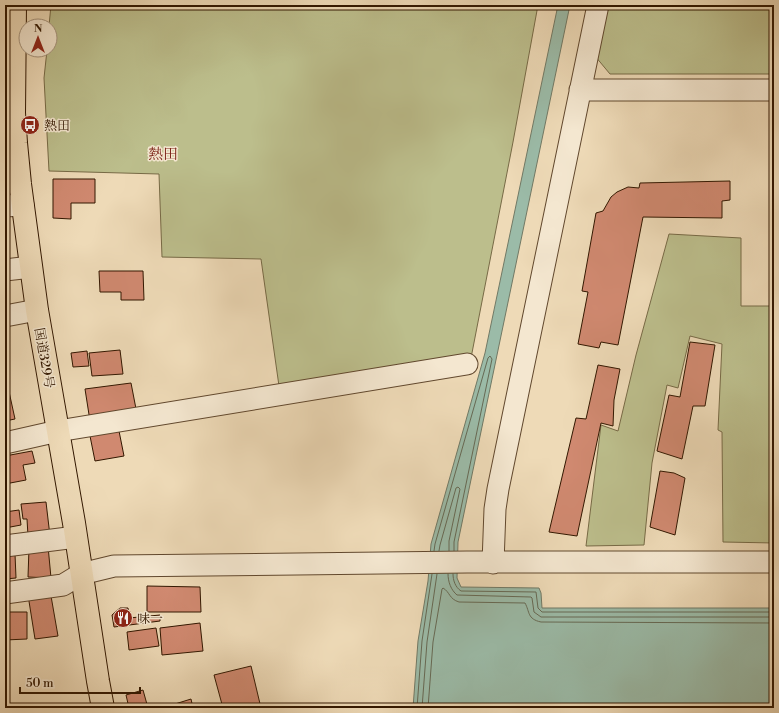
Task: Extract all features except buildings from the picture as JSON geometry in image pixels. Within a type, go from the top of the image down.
[{"type":"highway","name":"国道329号","points":[[12,7],[10,58],[10,143],[14,206],[31,267],[103,708]]},
{"type":"street","points":[[493,563],[495,509],[498,490],[598,5]]},
{"type":"street","points":[[580,90],[774,90]]},
{"type":"street","points":[[5,270],[31,267]]},
{"type":"street","points":[[5,316],[37,310]]},
{"type":"street","points":[[5,443],[58,431],[467,364]]},
{"type":"street","points":[[5,546],[76,537]]},
{"type":"street","points":[[5,593],[63,585],[81,574],[114,566],[467,562],[774,562]]},
{"type":"green space","points":[[51,5],[538,5],[471,358],[279,386],[261,259],[162,257],[159,174],[49,171],[44,78],[46,58],[58,58],[58,18],[50,18]]},
{"type":"green space","points":[[606,5],[774,5],[774,74],[610,74],[595,56]]},
{"type":"green space","points":[[669,234],[741,238],[741,306],[774,306],[774,543],[723,542],[722,432],[718,430],[722,344],[690,336],[678,388],[667,385],[652,463],[644,545],[586,546],[601,425],[618,431],[636,355]]},
{"type":"water","points":[[558,5],[570,5],[458,542],[457,578],[461,587],[539,588],[541,593],[542,608],[774,608],[774,708],[413,708],[418,641],[428,581],[431,544],[485,353]]},
{"type":"place","name":"熱田","points":[[30,125]]},
{"type":"place","name":"味一","points":[[123,618]]},
{"type":"district","name":"熱田","points":[[163,154]]}]
